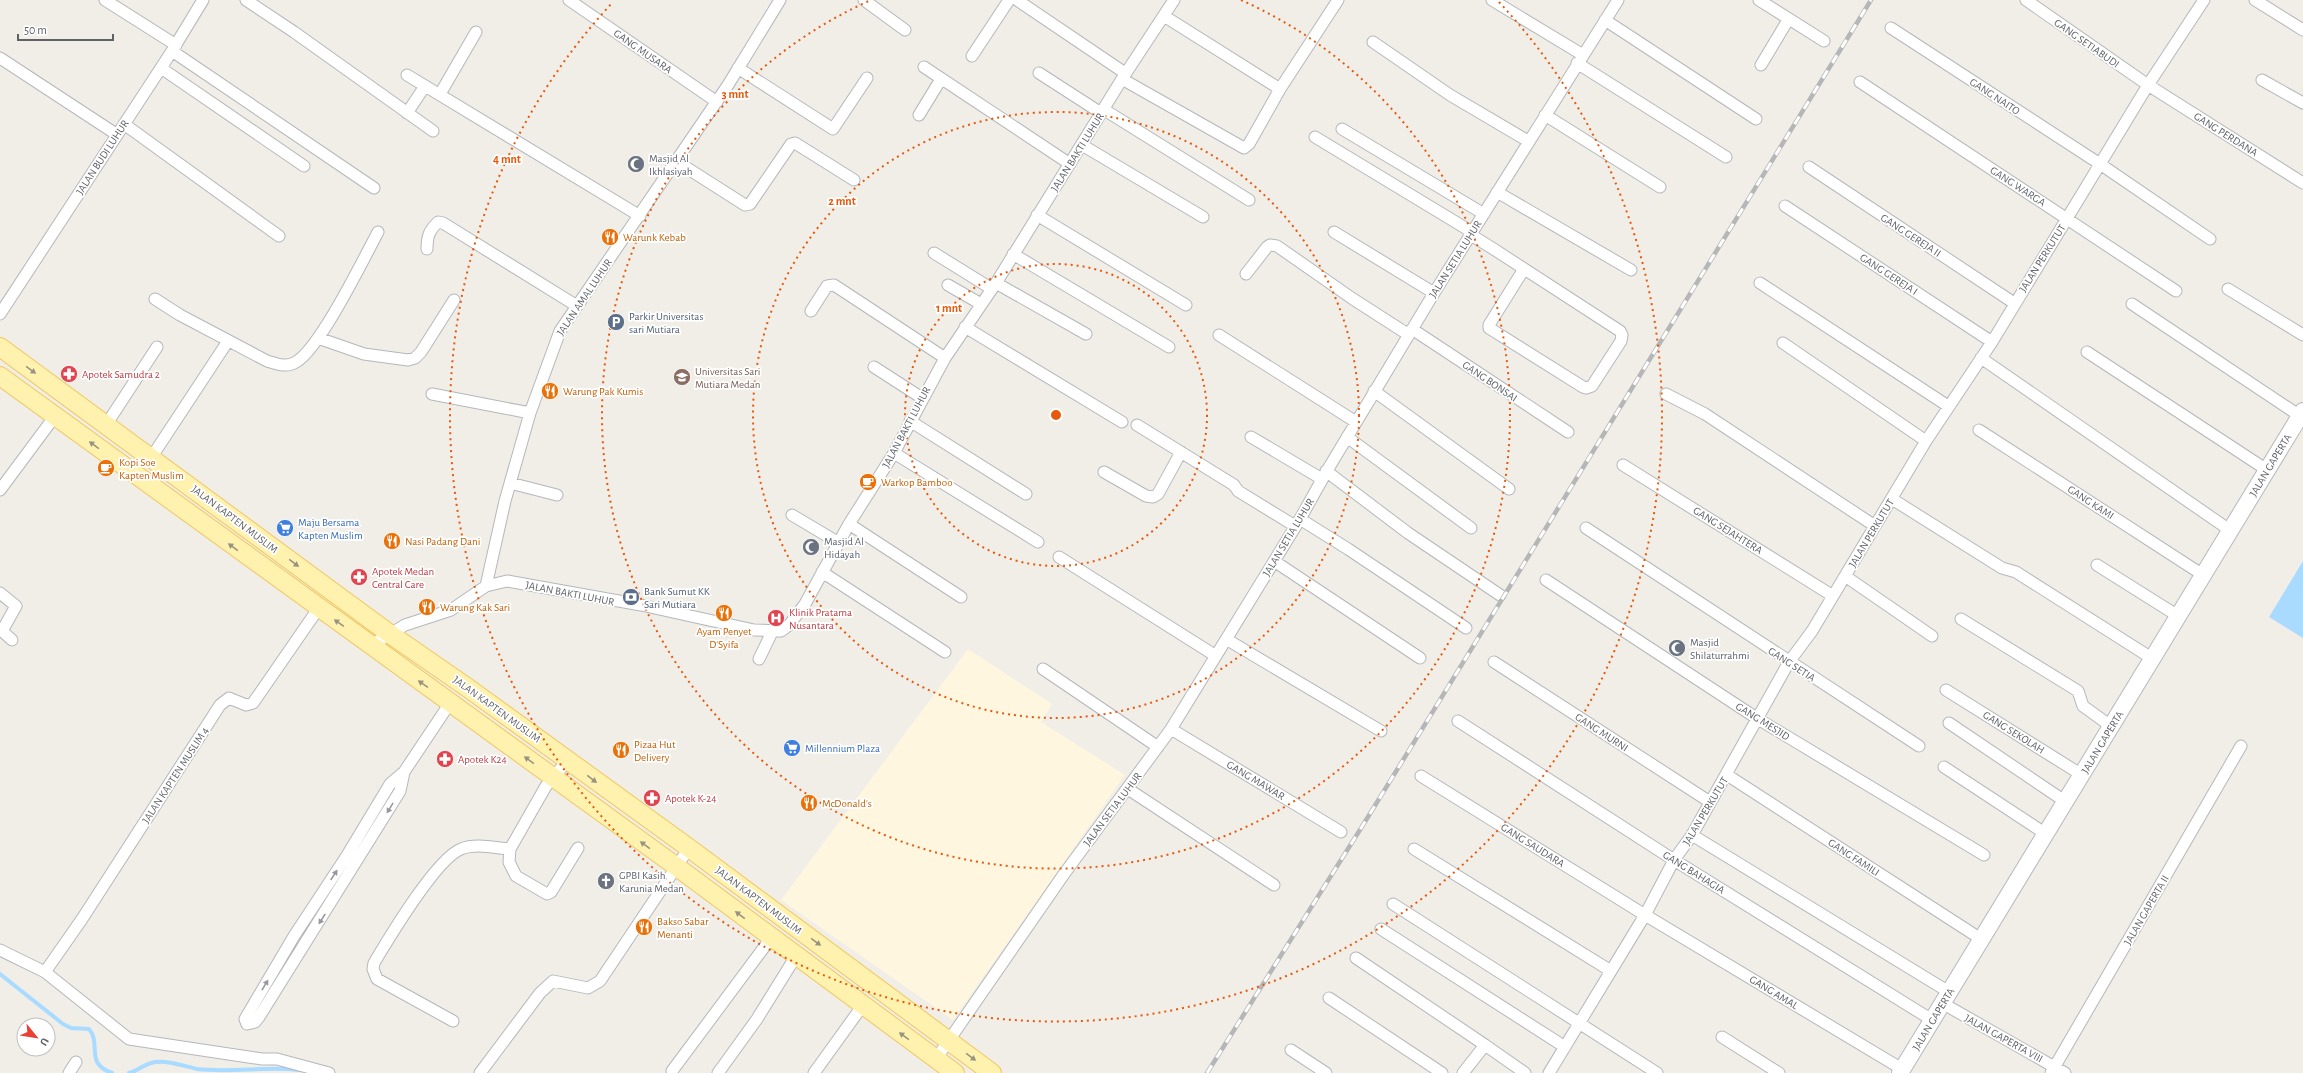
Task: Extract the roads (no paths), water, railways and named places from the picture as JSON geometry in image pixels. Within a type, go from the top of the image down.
[{"type":"main road","name":"JALAN KAPTEN MUSLIM","points":[[0,347],[390,634],[689,848],[992,1073]]},
{"type":"main road","name":"JALAN KAPTEN MUSLIM","points":[[0,376],[318,609],[677,867],[955,1073]]},
{"type":"street","points":[[105,0],[374,188]]},
{"type":"street","name":"JALAN BUDI LUHUR","points":[[0,314],[116,134],[174,48],[203,0]]},
{"type":"street","points":[[246,0],[294,32],[433,131]]},
{"type":"street","name":"GANG MUSARA","points":[[569,0],[717,102]]},
{"type":"street","points":[[864,0],[904,30]]},
{"type":"street","points":[[972,56],[1009,0]]},
{"type":"street","points":[[1017,0],[1123,76],[1244,148],[1249,144],[1280,89],[1338,0]]},
{"type":"street","name":"JALAN BAKTI LUHUR","points":[[370,646],[405,625],[451,610],[486,586],[507,581],[772,632],[782,631],[789,625],[805,604],[849,524],[894,453],[922,398],[945,358],[994,286],[1123,76],[1174,0]]},
{"type":"street","points":[[1492,0],[1726,157]]},
{"type":"street","name":"JALAN SETIA LUHUR","points":[[936,1059],[1064,874],[1171,729],[1298,523],[1324,475],[1410,332],[1528,141],[1618,0]]},
{"type":"street","points":[[1759,0],[1788,20],[1824,41]]},
{"type":"street","name":"GANG SETIABUDI","points":[[2026,0],[2148,86]]},
{"type":"street","points":[[2255,0],[2303,30]]},
{"type":"street","name":"JALAN AMAL LUHUR","points":[[486,586],[510,484],[530,413],[551,352],[560,331],[717,102],[778,1]]},
{"type":"street","name":"JALAN PERKUTUT","points":[[1549,1073],[1645,915],[1674,860],[1692,835],[1789,662],[1833,596],[1948,406],[1992,342],[2014,303],[2202,1]]},
{"type":"street","points":[[1164,16],[1280,89]]},
{"type":"street","points":[[1605,20],[1756,120]]},
{"type":"street","points":[[1761,65],[1788,20]]},
{"type":"street","name":"GANG NAITO","points":[[1891,28],[2100,164],[2210,238]]},
{"type":"street","points":[[440,94],[476,32]]},
{"type":"street","points":[[1373,42],[1450,95],[1528,141]]},
{"type":"street","points":[[0,58],[116,134]]},
{"type":"street","points":[[924,67],[1070,164]]},
{"type":"street","points":[[161,68],[304,166]]},
{"type":"street","points":[[738,68],[833,129],[867,78]]},
{"type":"street","points":[[1039,73],[1249,200]]},
{"type":"street","points":[[407,75],[640,216]]},
{"type":"street","points":[[919,115],[941,79]]},
{"type":"street","points":[[2262,80],[2303,103]]},
{"type":"street","name":"GANG WARGA","points":[[1860,82],[2176,291]]},
{"type":"street","points":[[407,113],[425,86]]},
{"type":"street","name":"GANG PERDANA","points":[[2148,86],[2303,182]]},
{"type":"street","points":[[1545,115],[1660,187]]},
{"type":"street","points":[[124,124],[279,236]]},
{"type":"street","points":[[1342,128],[1484,214]]},
{"type":"street","points":[[1316,137],[1471,233],[1621,332],[1621,341],[1592,386],[1586,388],[1583,387],[1489,328],[1489,325],[1524,269]]},
{"type":"street","points":[[676,161],[745,205],[750,204],[791,144],[796,143],[854,180]]},
{"type":"street","points":[[1082,145],[1203,217]]},
{"type":"street","name":"GANG GEREJA II","points":[[1809,167],[2014,303]]},
{"type":"street","points":[[1497,192],[1631,270]]},
{"type":"street","name":"GANG GEREJA I","points":[[1785,206],[1992,342]]},
{"type":"street","points":[[1037,215],[1186,305]]},
{"type":"street","points":[[427,248],[427,237],[432,228],[438,222],[443,223],[577,306]]},
{"type":"street","points":[[155,299],[228,341],[280,366],[290,365],[297,362],[318,338],[378,232]]},
{"type":"street","points":[[1334,232],[1434,293]]},
{"type":"street","name":"GANG BONSAI","points":[[1246,274],[1267,247],[1270,245],[1277,246],[1568,432]]},
{"type":"street","points":[[934,253],[1086,334]]},
{"type":"street","points":[[1014,254],[1169,347]]},
{"type":"street","points":[[1760,283],[1948,406]]},
{"type":"street","points":[[811,311],[827,286],[834,285],[945,358]]},
{"type":"street","points":[[948,285],[981,304]]},
{"type":"street","points":[[2228,289],[2303,335]]},
{"type":"street","points":[[318,338],[364,354],[408,360],[415,358],[421,352],[454,300]]},
{"type":"street","points":[[2132,304],[2302,414]]},
{"type":"street","points":[[965,327],[1122,422]]},
{"type":"street","points":[[1219,335],[1356,422]]},
{"type":"street","points":[[150,458],[228,341]]},
{"type":"street","points":[[1783,343],[1926,441]]},
{"type":"street","points":[[106,425],[157,347]]},
{"type":"street","points":[[2088,352],[2267,470]]},
{"type":"street","points":[[1981,358],[2230,531]]},
{"type":"street","points":[[874,367],[922,398]]},
{"type":"street","points":[[1374,391],[1509,488]]},
{"type":"street","points":[[432,394],[530,413]]},
{"type":"street","points":[[1666,394],[1705,414],[1875,526]]},
{"type":"street","name":"JALAN GAPERTA","points":[[1901,1071],[2302,414]]},
{"type":"street","points":[[0,490],[54,416]]},
{"type":"street","points":[[910,421],[1026,494]]},
{"type":"street","points":[[1137,425],[1234,485],[1238,491],[1348,548],[1466,628]]},
{"type":"street","name":"GANG KAMI","points":[[1979,430],[2203,575]]},
{"type":"street","points":[[1347,437],[1471,528]]},
{"type":"street","points":[[1251,438],[1324,475],[1500,595]]},
{"type":"street","points":[[1104,472],[1146,496],[1153,498],[1158,494],[1182,452]]},
{"type":"street","points":[[894,453],[1038,542]]},
{"type":"street","name":"GANG SEJAHTERA","points":[[1623,464],[1833,596]]},
{"type":"street","points":[[510,484],[557,496]]},
{"type":"street","points":[[1892,499],[2002,568],[2016,572],[2153,658]]},
{"type":"street","points":[[792,515],[839,544]]},
{"type":"street","points":[[849,524],[961,597]]},
{"type":"street","name":"GANG SETIA","points":[[1586,528],[1919,746]]},
{"type":"street","points":[[1059,557],[1216,656]]},
{"type":"street","points":[[1274,561],[1420,658]]},
{"type":"street","points":[[2097,565],[2178,616]]},
{"type":"street","points":[[822,572],[945,652]]},
{"type":"street","points":[[1845,576],[1932,636]]},
{"type":"street","name":"GANG MESJID","points":[[1546,580],[1758,719],[1984,855]]},
{"type":"street","points":[[0,593],[16,606],[2,631],[12,640]]},
{"type":"street","name":"JALAN KAPTEN MUSLIM 4","points":[[45,972],[82,919],[220,705],[229,698],[246,705],[253,703],[318,609]]},
{"type":"street","points":[[1961,619],[2078,691],[2083,706],[2112,727]]},
{"type":"street","points":[[759,659],[772,632]]},
{"type":"street","points":[[1226,639],[1381,731]]},
{"type":"street","name":"GANG MURNI","points":[[1494,662],[1710,802]]},
{"type":"street","points":[[1042,668],[1158,747]]},
{"type":"street","name":"GANG SEKOLAH","points":[[1946,690],[2082,775]]},
{"type":"street","points":[[404,772],[400,790],[356,864],[259,1017],[255,1022],[247,1024],[245,1019],[294,936],[346,857],[390,784],[404,772],[450,703]]},
{"type":"street","name":"GANG BAHAGIA","points":[[1458,721],[1674,860],[1932,1020]]},
{"type":"street","points":[[1949,723],[2066,802]]},
{"type":"street","name":"GANG MAWAR","points":[[1171,729],[1342,832]]},
{"type":"street","name":"JALAN GAPERTA II","points":[[2053,1070],[2241,746]]},
{"type":"street","points":[[568,760],[553,777],[510,849],[509,862],[516,876],[547,894],[551,892],[578,848]]},
{"type":"street","points":[[1944,767],[2046,834]]},
{"type":"street","name":"GANG FAMILI","points":[[1727,775],[1981,939]]},
{"type":"street","name":"GANG SAUDARA","points":[[1421,776],[1645,915]]},
{"type":"street","points":[[1128,789],[1274,885]]},
{"type":"street","name":"JALAN GAPERTA VIII","points":[[1692,835],[1946,998],[2053,1070],[2066,1073]]},
{"type":"street","points":[[453,1021],[377,979],[373,969],[374,963],[400,918],[450,856],[462,849],[472,847],[510,849]]},
{"type":"street","points":[[480,1073],[540,993],[553,981],[588,988],[600,981],[689,848]]},
{"type":"street","points":[[1414,849],[1611,971]]},
{"type":"street","points":[[346,857],[356,864]]},
{"type":"street","points":[[1393,904],[1580,1022],[1657,1073]]},
{"type":"street","name":"GANG AMAL","points":[[1645,915],[1901,1071]]},
{"type":"street","points":[[1381,929],[1565,1047]]},
{"type":"street","points":[[294,936],[306,943]]},
{"type":"street","points":[[672,1071],[771,938]]},
{"type":"street","points":[[0,950],[45,972],[129,1039],[262,1059],[277,1059],[329,1073]]},
{"type":"street","points":[[718,1073],[757,1019],[796,956]]},
{"type":"street","points":[[1356,958],[1525,1073]]},
{"type":"street","points":[[1329,998],[1442,1073]]},
{"type":"street","points":[[814,1073],[863,1005]]},
{"type":"street","points":[[1722,1037],[1779,1073]]},
{"type":"street","points":[[1463,1073],[1485,1045]]},
{"type":"street","points":[[1291,1050],[1326,1073]]},
{"type":"street","points":[[69,1073],[76,1062]]},
{"type":"water","points":[[2303,561],[2303,638],[2269,617]]},
{"type":"waterway","points":[[0,974],[63,1024],[71,1028],[89,1029],[93,1035],[98,1064],[112,1073]]},
{"type":"waterway","points":[[129,1073],[151,1063],[157,1062],[174,1063],[197,1069],[210,1070],[299,1070]]},
{"type":"railway","points":[[1207,1073],[1363,825],[1871,0]]},
{"type":"place","name":"Masjid Al Ikhlasiyah","points":[[636,164]]},
{"type":"place","name":"Warunk Kebab","points":[[610,237]]},
{"type":"place","name":"Parkir Universitas sari Mutiara","points":[[616,322]]},
{"type":"place","name":"Apotek Samudra 2","points":[[69,374]]},
{"type":"place","name":"Universitas Sari Mutiara Medan","points":[[682,377]]},
{"type":"place","name":"Warung Pak Kumis","points":[[550,391]]},
{"type":"place","name":"Kopi Soe Kapten Muslim","points":[[106,468]]},
{"type":"place","name":"Warkop Bamboo","points":[[868,482]]},
{"type":"place","name":"Maju Bersama Kapten Muslim","points":[[285,528]]},
{"type":"place","name":"Nasi Padang Dani","points":[[392,541]]},
{"type":"place","name":"Masjid Al Hidayah","points":[[811,547]]},
{"type":"place","name":"Apotek Medan Central Care","points":[[359,577]]},
{"type":"place","name":"Bank Sumut KK Sari Mutiara","points":[[631,597]]},
{"type":"place","name":"Warung Kak Sari","points":[[427,607]]},
{"type":"place","name":"Ayam Penyet D'Syifa","points":[[724,613]]},
{"type":"place","name":"Klinik Pratama Nusantara","points":[[776,618]]},
{"type":"place","name":"Masjid Shilaturrahmi","points":[[1677,648]]},
{"type":"place","name":"Millennium Plaza","points":[[792,748]]},
{"type":"place","name":"Pizaa Hut Delivery","points":[[621,750]]},
{"type":"place","name":"Apotek K24","points":[[445,759]]},
{"type":"place","name":"Apotek K-24","points":[[652,798]]},
{"type":"place","name":"McDonald's","points":[[809,803]]},
{"type":"place","name":"GPBI Kasih Karunia Medan","points":[[606,881]]},
{"type":"place","name":"Bakso Sabar Menanti","points":[[644,927]]}]
